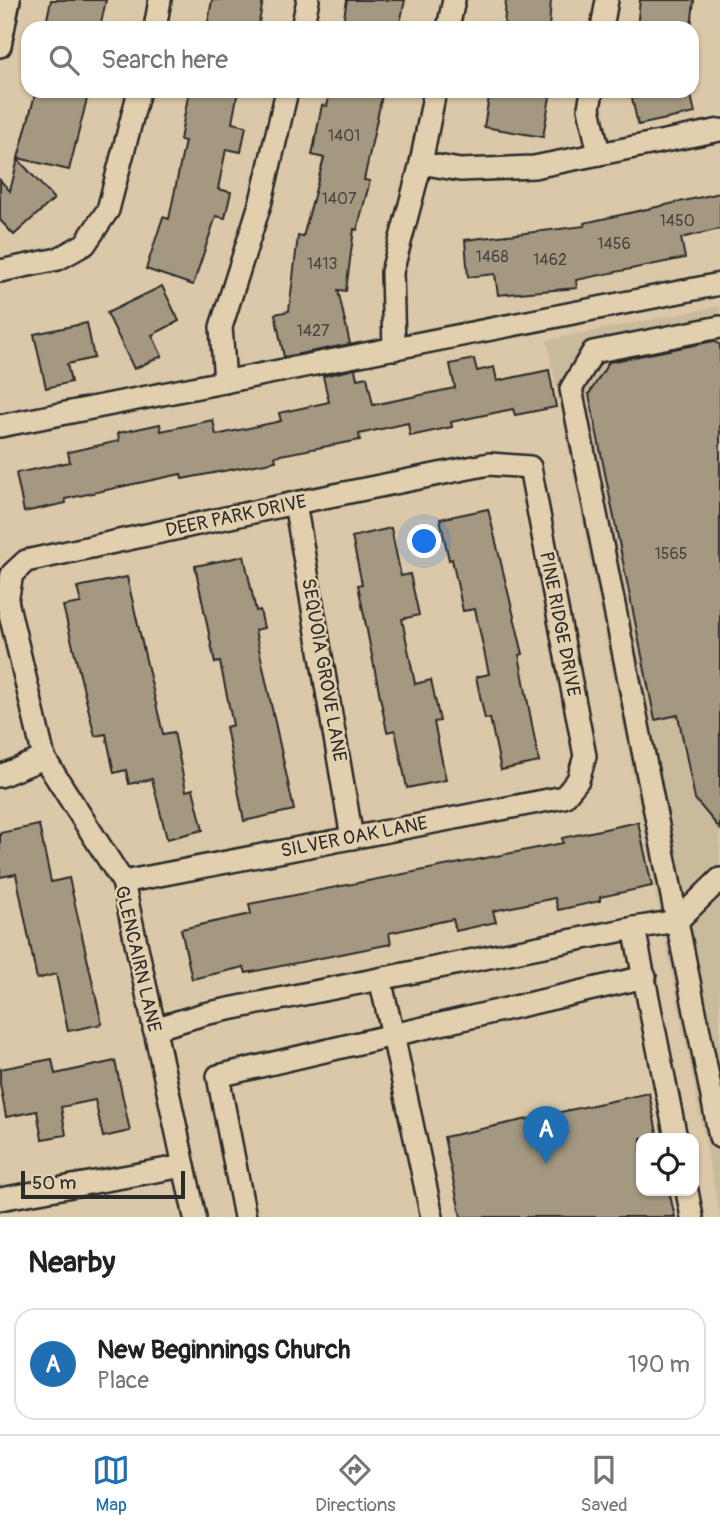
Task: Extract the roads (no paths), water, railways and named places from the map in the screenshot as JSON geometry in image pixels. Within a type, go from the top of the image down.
[{"type":"street","points":[[0,46],[9,0]]},
{"type":"street","points":[[156,21],[160,0]]},
{"type":"street","points":[[304,21],[308,0]]},
{"type":"street","points":[[450,21],[454,0]]},
{"type":"street","points":[[603,21],[607,0]]},
{"type":"street","points":[[0,271],[58,259],[85,244],[108,210],[137,98]]},
{"type":"street","points":[[225,382],[221,327],[261,201],[285,98]]},
{"type":"street","points":[[394,349],[392,272],[421,163],[435,98]]},
{"type":"street","points":[[591,98],[589,107],[599,154]]},
{"type":"street","points":[[421,163],[460,170],[534,167],[720,130]]},
{"type":"street","points":[[0,426],[720,284]]},
{"type":"street","points":[[720,327],[593,352],[571,389],[720,1137]]},
{"type":"street","name":"DEER PARK DRIVE","points":[[26,561],[489,464],[530,467]]},
{"type":"street","name":"PINE RIDGE DRIVE","points":[[530,467],[585,756],[578,780]]},
{"type":"street","name":"SEQUOIA GROVE LANE","points":[[295,503],[352,838]]},
{"type":"street","name":"GLENCAIRN LANE","points":[[26,561],[12,574],[6,601],[44,758],[123,882],[195,1217]]},
{"type":"street","points":[[0,776],[44,758]]},
{"type":"street","name":"SILVER OAK LANE","points":[[123,882],[565,797],[578,780]]},
{"type":"street","points":[[155,1029],[204,1014],[677,921],[720,879]]},
{"type":"street","points":[[634,928],[675,1133]]},
{"type":"street","points":[[245,1217],[218,1076],[645,977]]},
{"type":"street","points":[[380,979],[432,1217]]},
{"type":"street","points":[[0,1199],[184,1166]]},
{"type":"street","points":[[688,1196],[692,1217]]},
{"type":"place","name":"New Beginnings Church","points":[[546,1164]]}]
